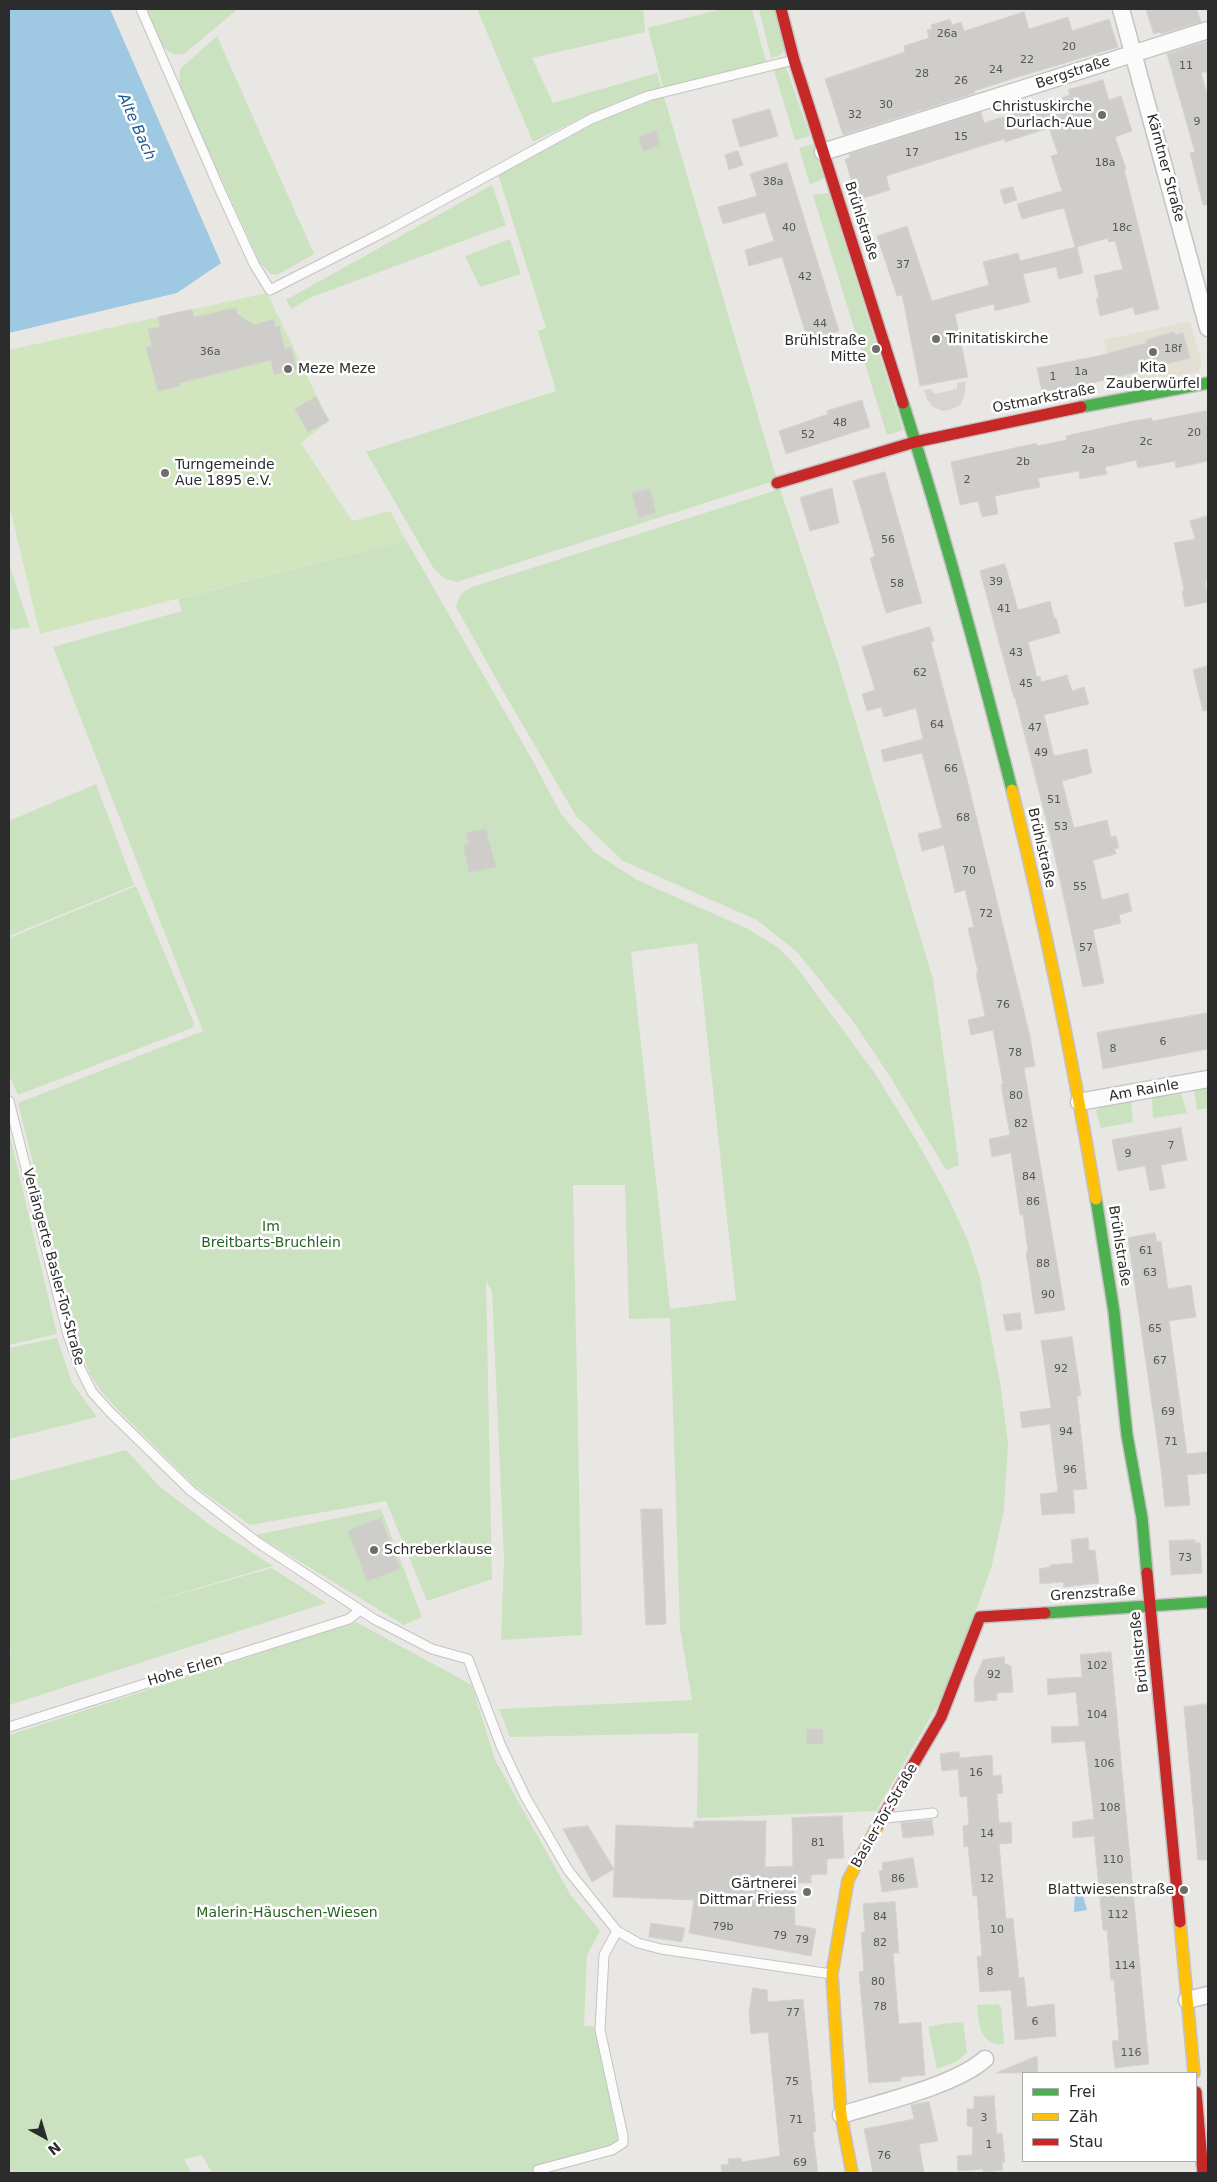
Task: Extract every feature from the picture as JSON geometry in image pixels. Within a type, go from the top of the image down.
[{"type":"street","name":"Brühlstraße","points":[[781,9],[794,60],[933,496],[987,692],[1034,881],[1079,1102],[1114,1312],[1127,1435],[1142,1518],[1194,2072]]},
{"type":"street","name":"Kärntner Straße","points":[[1121,9],[1208,328]]},
{"type":"street","name":"Bergstraße","points":[[823,152],[1208,30]]},
{"type":"street","name":"Ostmarkstraße","points":[[916,442],[1047,413],[1208,383]]},
{"type":"street","points":[[777,483],[916,442]]},
{"type":"street","name":"Am Rainle","points":[[1079,1102],[1208,1079]]},
{"type":"street","name":"Grenzstraße","points":[[980,1617],[1208,1602]]},
{"type":"street","name":"Basler-Tor-Straße","points":[[852,2173],[841,2115],[832,1974],[848,1880],[941,1717],[980,1617]]},
{"type":"street","points":[[1187,2000],[1208,1995]]},
{"type":"street","points":[[841,2115],[914,2093],[966,2073],[985,2059]]},
{"type":"street","points":[[1197,2104],[1203,2173]]},
{"type":"lane","points":[[141,9],[235,223],[254,264],[270,290],[388,230],[591,119],[648,96],[794,60]]},
{"type":"lane","name":"Verlängerte Basler-Tor-Straße","points":[[9,1101],[68,1335],[81,1370],[92,1392],[110,1412],[191,1491],[225,1519],[359,1611],[432,1650],[468,1659],[501,1746],[526,1798],[568,1870],[608,1923],[617,1931],[638,1943],[661,1950],[832,1974]]},
{"type":"lane","name":"Hohe Erlen","points":[[9,1727],[349,1619],[359,1611]]},
{"type":"lane","points":[[883,1819],[933,1813]]},
{"type":"lane","points":[[538,2170],[612,2150],[623,2143],[600,2030],[604,1955],[617,1931]]},
{"type":"shaded area","name":"Kita Zauberwürfel","points":[[1190,321],[1202,363],[1198,372],[1115,389],[1104,340]]},
{"type":"shaded area","points":[[966,381],[964,398],[960,405],[950,410],[942,411],[932,406],[924,390],[931,389],[934,394],[957,389],[957,383]]},
{"type":"green space","points":[[146,9],[238,9],[184,54],[176,54],[163,46]]},
{"type":"green space","points":[[477,9],[643,9],[645,32],[532,58],[553,103],[657,73],[662,89],[628,99],[596,112],[533,142]]},
{"type":"green space","points":[[722,9],[752,9],[766,62],[663,87],[648,28]]},
{"type":"green space","points":[[759,9],[775,9],[785,50],[779,56],[771,58]]},
{"type":"green space","points":[[217,36],[314,254],[277,275],[271,274],[260,263],[179,86],[180,69]]},
{"type":"green space","points":[[786,67],[810,136],[795,140],[774,70]]},
{"type":"green space","points":[[664,97],[777,480],[457,582],[445,579],[434,569],[366,452],[556,391],[538,331],[546,328],[498,174],[600,121]]},
{"type":"green space","points":[[813,144],[824,178],[810,185],[799,148]]},
{"type":"green space","points":[[492,185],[506,225],[312,297],[291,309],[286,300]]},
{"type":"green space","points":[[829,193],[903,430],[887,435],[813,195]]},
{"type":"green space","points":[[510,239],[521,274],[480,287],[465,256]]},
{"type":"green space","name":"Turngemeinde Aue 1895 e.V.","points":[[267,293],[329,421],[301,443],[352,521],[390,511],[406,540],[40,634],[9,504],[9,350]]},
{"type":"green space","points":[[780,489],[838,663],[933,979],[959,1165],[946,1170],[891,1078],[852,1020],[797,952],[757,920],[623,861],[576,816],[456,607],[461,595],[474,587]]},
{"type":"green space","name":"Im Breitbarts-Bruchlein","points":[[406,540],[533,761],[561,814],[594,852],[637,880],[746,928],[779,948],[795,965],[876,1075],[916,1140],[946,1193],[968,1241],[980,1278],[1000,1382],[1008,1443],[1004,1510],[992,1565],[950,1684],[876,1811],[697,1818],[698,1733],[510,1737],[499,1709],[692,1700],[680,1628],[670,1318],[629,1319],[625,1185],[573,1185],[582,1635],[501,1640],[504,1559],[492,1291],[486,1281],[492,1579],[427,1601],[386,1501],[250,1525],[195,1486],[118,1410],[101,1391],[90,1374],[77,1338],[18,1103],[203,1031],[53,647],[182,611],[178,599]],"holes":[[[697,943],[736,1300],[670,1309],[631,952]]]},
{"type":"green space","points":[[9,564],[30,627],[9,630]]},
{"type":"green space","points":[[96,784],[134,885],[9,936],[9,821]]},
{"type":"green space","points":[[136,886],[194,1023],[192,1028],[18,1095],[9,1075],[9,938]]},
{"type":"green space","points":[[1208,1087],[1208,1108],[1197,1110],[1194,1090]]},
{"type":"green space","points":[[1180,1091],[1187,1113],[1153,1118],[1152,1097]]},
{"type":"green space","points":[[1131,1101],[1133,1122],[1101,1128],[1096,1111],[1100,1107]]},
{"type":"green space","points":[[9,1132],[57,1334],[9,1345]]},
{"type":"green space","points":[[57,1338],[72,1383],[97,1417],[9,1439],[9,1348]]},
{"type":"green space","points":[[126,1450],[160,1487],[213,1527],[273,1566],[120,1611],[272,1568],[326,1603],[9,1705],[9,1655],[11,1654],[9,1643],[9,1481]]},
{"type":"green space","points":[[381,1509],[422,1617],[404,1625],[256,1535]]},
{"type":"green space","name":"Malerin-Häuschen-Wiesen","points":[[356,1622],[472,1685],[495,1760],[570,1894],[600,1931],[587,1955],[584,2026],[595,2027],[618,2140],[608,2148],[538,2173],[212,2173],[202,2155],[184,2159],[191,2173],[9,2173],[9,1735]]},
{"type":"green space","points":[[998,2004],[1001,2007],[1004,2044],[990,2042],[982,2032],[978,2019],[977,2005]]},
{"type":"green space","points":[[963,2022],[967,2052],[958,2061],[937,2069],[928,2027]]},
{"type":"water","name":"Alte Bach","points":[[9,9],[110,9],[221,263],[177,293],[9,333]]},
{"type":"water","points":[[1082,1892],[1087,1910],[1074,1912],[1075,1893]]},
{"type":"building","points":[[1146,9],[1197,9],[1201,22],[1161,34],[1160,32],[1154,34]]},
{"type":"building","points":[[1024,12],[1029,29],[1068,17],[1072,31],[1109,19],[1118,47],[974,91],[975,93],[843,135],[825,79],[905,52],[904,46],[929,38],[927,30],[932,29],[931,25],[950,19],[952,25],[961,22],[964,31]]},
{"type":"building","points":[[1208,41],[1208,71],[1201,73],[1208,97],[1208,205],[1203,205],[1190,153],[1195,152],[1167,54]]},
{"type":"building","points":[[1103,80],[1109,100],[1121,96],[1132,131],[1115,137],[1126,169],[1124,169],[1159,309],[1135,315],[1133,307],[1100,316],[1096,298],[1099,298],[1094,276],[1123,269],[1115,241],[1109,242],[1108,238],[1077,247],[1083,273],[1059,279],[1056,267],[1023,274],[1030,302],[995,311],[994,304],[955,314],[968,377],[920,386],[902,295],[897,296],[877,236],[907,226],[932,301],[989,285],[983,262],[1018,253],[1020,261],[1075,247],[1064,208],[1022,219],[1017,204],[1062,191],[1051,156],[1058,154],[1049,128],[1005,142],[1004,139],[886,176],[890,190],[857,200],[845,159],[850,158],[849,154],[981,112],[984,123],[1070,95],[1068,90]]},
{"type":"building","points":[[770,109],[778,136],[740,147],[732,120]]},
{"type":"building","points":[[656,131],[660,146],[643,151],[639,137]]},
{"type":"building","points":[[738,151],[743,165],[729,170],[725,155]]},
{"type":"building","points":[[787,163],[839,331],[808,341],[782,257],[749,266],[745,250],[774,241],[765,212],[723,224],[718,207],[757,196],[750,174]]},
{"type":"building","points":[[1013,187],[1017,200],[1004,204],[1000,190]]},
{"type":"building","points":[[236,308],[237,314],[254,325],[274,319],[275,327],[279,326],[285,349],[291,347],[297,369],[274,375],[271,360],[179,383],[180,386],[158,391],[146,347],[152,346],[148,329],[160,327],[158,317],[192,309],[194,317]]},
{"type":"building","points":[[1174,332],[1175,335],[1183,333],[1190,358],[1096,382],[1042,392],[1037,368],[1098,356],[1146,343],[1146,340]]},
{"type":"building","points":[[316,397],[329,421],[308,432],[295,409]]},
{"type":"building","points":[[862,400],[870,427],[786,454],[779,431],[828,414],[827,411]]},
{"type":"building","points":[[1206,411],[1208,461],[1176,468],[1175,461],[1138,468],[1136,460],[1105,467],[1107,474],[1080,479],[1079,471],[1038,478],[1040,487],[995,496],[998,514],[982,517],[978,501],[960,505],[951,462],[1037,443],[1037,446],[1067,440],[1066,436],[1132,421],[1152,418],[1152,421]]},
{"type":"building","points":[[885,472],[922,603],[886,613],[870,558],[875,556],[853,481]]},
{"type":"building","points":[[832,488],[839,523],[810,531],[800,498]]},
{"type":"building","points":[[650,489],[656,513],[639,518],[632,494]]},
{"type":"building","points":[[1208,516],[1208,580],[1205,580],[1208,602],[1185,607],[1182,591],[1184,590],[1174,543],[1195,539],[1190,521]]},
{"type":"building","points":[[1005,564],[1018,610],[1050,601],[1054,618],[1056,618],[1060,633],[1028,642],[1037,677],[1040,676],[1041,682],[1067,675],[1072,691],[1084,687],[1089,704],[1044,715],[1054,756],[1087,749],[1092,773],[1062,781],[1074,828],[1107,820],[1111,837],[1116,836],[1119,848],[1114,849],[1116,854],[1093,860],[1102,900],[1128,893],[1132,911],[1119,915],[1121,923],[1093,930],[1104,983],[1083,987],[1052,843],[1015,697],[980,571]]},
{"type":"building","points":[[930,627],[934,641],[931,642],[968,783],[1030,1036],[1035,1066],[1024,1068],[1065,1310],[1035,1314],[1023,1215],[1020,1215],[1011,1153],[992,1157],[989,1139],[1010,1135],[1001,1085],[1003,1084],[993,1030],[971,1035],[968,1020],[985,1016],[968,928],[974,927],[965,890],[955,893],[944,845],[922,851],[918,834],[942,828],[922,753],[884,762],[881,750],[923,739],[916,708],[884,717],[881,707],[867,711],[862,694],[875,690],[862,647]]},
{"type":"building","points":[[1208,666],[1208,710],[1203,711],[1193,670]]},
{"type":"building","points":[[486,829],[496,867],[469,873],[463,845],[469,843],[466,833]]},
{"type":"building","points":[[1208,1013],[1208,1049],[1103,1069],[1097,1033]]},
{"type":"building","points":[[1181,1128],[1187,1160],[1161,1165],[1165,1188],[1150,1191],[1145,1166],[1118,1171],[1112,1140]]},
{"type":"building","points":[[1155,1233],[1157,1242],[1161,1241],[1168,1289],[1191,1285],[1196,1317],[1169,1321],[1187,1454],[1208,1452],[1208,1473],[1187,1475],[1190,1505],[1165,1507],[1128,1238]]},
{"type":"building","points":[[1020,1313],[1022,1329],[1006,1331],[1003,1315]]},
{"type":"building","points":[[1072,1337],[1081,1396],[1077,1396],[1087,1489],[1073,1490],[1075,1513],[1042,1515],[1040,1494],[1058,1492],[1050,1424],[1022,1428],[1020,1412],[1051,1408],[1041,1341]]},
{"type":"building","points":[[641,1509],[662,1509],[666,1624],[646,1625]]},
{"type":"building","name":"Schreberklause","points":[[381,1518],[400,1569],[367,1581],[348,1531]]},
{"type":"building","points":[[1088,1538],[1089,1550],[1095,1550],[1099,1583],[1064,1587],[1063,1582],[1040,1584],[1039,1569],[1050,1567],[1050,1565],[1073,1563],[1071,1540]]},
{"type":"building","points":[[1195,1540],[1195,1543],[1200,1542],[1202,1573],[1171,1575],[1169,1541]]},
{"type":"building","points":[[1111,1652],[1149,2064],[1115,2068],[1112,2041],[1119,2040],[1114,1980],[1111,1980],[1107,1930],[1103,1930],[1094,1836],[1073,1838],[1072,1822],[1094,1819],[1085,1741],[1052,1743],[1051,1727],[1079,1726],[1076,1692],[1048,1695],[1047,1679],[1082,1677],[1080,1655]]},
{"type":"building","points":[[1004,1657],[1005,1664],[1011,1666],[1013,1692],[997,1693],[997,1700],[975,1702],[974,1680],[983,1660]]},
{"type":"building","points":[[1208,1704],[1208,1860],[1198,1860],[1184,1707]]},
{"type":"building","points":[[807,1729],[823,1729],[823,1744],[807,1744]]},
{"type":"building","points":[[959,1752],[960,1758],[992,1755],[993,1776],[1001,1775],[1003,1793],[997,1794],[999,1823],[1011,1822],[1012,1843],[999,1844],[1006,1919],[1013,1918],[1019,1978],[1024,1977],[1027,2007],[1054,2004],[1056,2036],[1015,2040],[1011,1990],[980,1992],[977,1957],[982,1956],[977,1896],[973,1896],[968,1846],[964,1847],[963,1826],[969,1825],[967,1796],[960,1797],[958,1769],[942,1771],[940,1754]]},
{"type":"building","points":[[842,1816],[844,1858],[827,1859],[827,1874],[811,1875],[811,1883],[794,1883],[795,1925],[816,1929],[811,1956],[689,1933],[694,1900],[613,1897],[616,1825],[694,1828],[694,1821],[766,1821],[765,1867],[793,1866],[792,1818]]},
{"type":"building","points":[[932,1820],[934,1835],[903,1838],[901,1823]]},
{"type":"building","points":[[588,1826],[614,1869],[592,1882],[563,1829]]},
{"type":"building","points":[[913,1858],[918,1887],[882,1892],[879,1871],[883,1870],[882,1863]]},
{"type":"building","points":[[895,1902],[899,1953],[893,1953],[899,2024],[921,2022],[925,2075],[901,2077],[901,2081],[869,2083],[859,1972],[864,1971],[861,1933],[865,1932],[863,1904]]},
{"type":"building","points":[[651,1923],[685,1928],[682,1942],[649,1937]]},
{"type":"building","points":[[753,1988],[767,1990],[768,2002],[803,1999],[816,2132],[813,2132],[818,2173],[722,2173],[721,2165],[729,2164],[728,2159],[741,2158],[742,2162],[780,2156],[768,2032],[751,2034],[749,2013]]},
{"type":"building","points":[[1037,2056],[1038,2072],[996,2073]]},
{"type":"building","points":[[994,2096],[997,2134],[1002,2133],[1005,2162],[1002,2162],[1003,2170],[983,2172],[983,2169],[958,2171],[957,2156],[972,2155],[973,2127],[967,2126],[967,2109],[974,2109],[974,2097]]},
{"type":"building","points":[[929,2102],[938,2141],[919,2144],[924,2173],[873,2173],[864,2129],[914,2119],[911,2105]]},
{"type":"traffic: fast","points":[[1081,407],[1208,383]]},
{"type":"traffic: fast","points":[[903,403],[961,596],[1012,790]]},
{"type":"traffic: fast","points":[[1096,1199],[1114,1312],[1127,1435],[1142,1518],[1147,1573]]},
{"type":"traffic: fast","points":[[1045,1613],[1208,1602]]},
{"type":"traffic: slow","points":[[1012,790],[1058,993],[1096,1199]]},
{"type":"traffic: slow","points":[[852,2173],[841,2115],[832,1974],[848,1880],[878,1825]]},
{"type":"traffic: slow","points":[[1180,1922],[1194,2072]]},
{"type":"traffic: jam","points":[[781,9],[794,60],[903,403]]},
{"type":"traffic: jam","points":[[777,483],[915,442],[1081,407]]},
{"type":"traffic: jam","points":[[1147,1573],[1180,1922]]},
{"type":"traffic: jam","points":[[878,1825],[941,1717],[980,1617],[1045,1613]]},
{"type":"traffic: jam","points":[[1197,2104],[1203,2173]]},
{"type":"place","name":"Christuskirche Durlach-Aue","points":[[1102,115]]},
{"type":"place","name":"Trinitatiskirche","points":[[936,339]]},
{"type":"place","name":"Brühlstraße Mitte","points":[[876,349]]},
{"type":"place","name":"Kita Zauberwürfel","points":[[1153,352]]},
{"type":"place","name":"Meze Meze","points":[[288,369]]},
{"type":"place","name":"Turngemeinde Aue 1895 e.V.","points":[[165,473]]},
{"type":"place","name":"Schreberklause","points":[[374,1550]]},
{"type":"place","name":"Blattwiesenstraße","points":[[1184,1890]]},
{"type":"place","name":"Gärtnerei Dittmar Friess","points":[[807,1892]]}]
